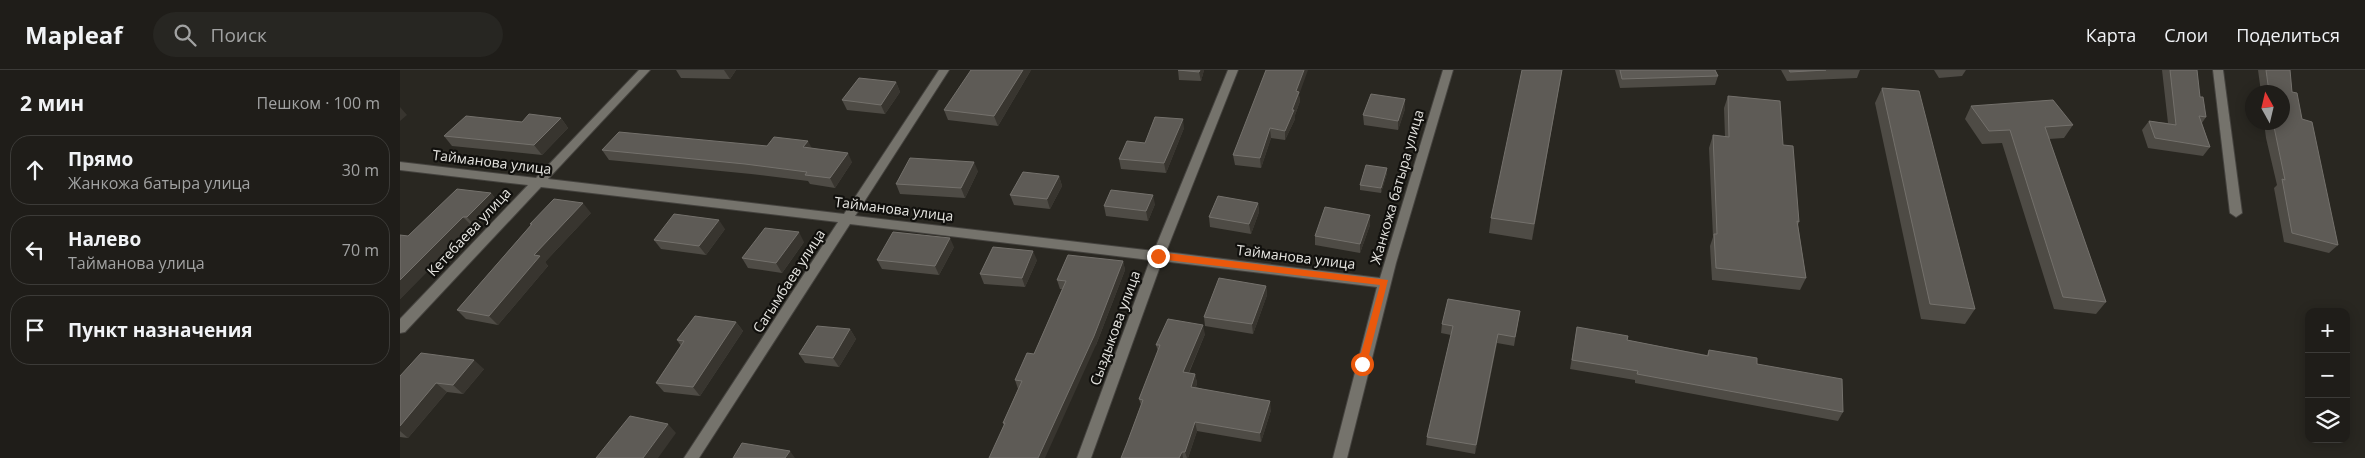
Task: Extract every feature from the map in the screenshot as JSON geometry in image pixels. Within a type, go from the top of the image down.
[{"type":"street","name":"Кетебаева улица","points":[[400,328],[536,182],[645,70]]},
{"type":"street","name":"Сагымбаев улица","points":[[691,458],[944,70]]},
{"type":"street","name":"Сыздыкова улица","points":[[1084,458],[1158,256],[1233,70]]},
{"type":"street","name":"Жанкожа батыра улица","points":[[1340,458],[1418,163],[1448,70]]},
{"type":"street","points":[[2218,70],[2236,213]]},
{"type":"street","name":"Тайманова улица","points":[[400,166],[1385,282]]},
{"type":"building","points":[[971,70],[1023,70],[994,116],[944,110]]},
{"type":"building","points":[[1178,70],[1200,70],[1199,72]]},
{"type":"building","points":[[1266,70],[1304,70],[1296,91],[1299,92],[1292,110],[1294,110],[1285,131],[1270,128],[1260,158],[1233,155]]},
{"type":"building","points":[[1522,70],[1562,70],[1534,224],[1491,218]]},
{"type":"building","points":[[1620,70],[1715,70],[1718,76],[1622,79]]},
{"type":"building","points":[[1789,70],[1826,70],[1790,72]]},
{"type":"building","points":[[2170,70],[2197,70],[2200,97],[2203,97],[2206,117],[2199,116],[2210,147],[2155,138],[2149,121],[2176,125]]},
{"type":"building","points":[[2266,70],[2290,70],[2292,92],[2297,93],[2302,119],[2312,122],[2338,245],[2292,233],[2282,179],[2285,180],[2275,130],[2290,130],[2290,85],[2268,85]]},
{"type":"building","points":[[859,78],[896,82],[881,105],[842,100]]},
{"type":"building","points":[[1882,88],[1919,91],[1975,309],[1930,304]]},
{"type":"building","points":[[1371,94],[1405,99],[1398,121],[1363,115]]},
{"type":"building","points":[[1728,96],[1780,101],[1783,145],[1793,146],[1799,222],[1797,221],[1806,278],[1716,268],[1714,234],[1717,234],[1713,135],[1729,137]]},
{"type":"building","points":[[2053,100],[2073,125],[2045,127],[2106,302],[2063,297],[2010,130],[1989,131],[1971,106]]},
{"type":"building","points":[[529,114],[561,118],[534,145],[444,136],[466,116],[522,122]]},
{"type":"building","points":[[1155,117],[1183,119],[1164,163],[1119,159],[1127,141],[1145,143]]},
{"type":"building","points":[[619,132],[767,146],[774,137],[808,141],[803,147],[848,153],[830,178],[805,175],[807,172],[745,164],[602,150]]},
{"type":"building","points":[[910,158],[974,162],[961,188],[896,184]]},
{"type":"building","points":[[1366,165],[1387,168],[1381,188],[1360,185]]},
{"type":"building","points":[[1023,172],[1059,176],[1047,199],[1010,195]]},
{"type":"building","points":[[457,189],[491,193],[467,217],[463,217],[400,280],[400,235],[408,236]]},
{"type":"building","points":[[1111,190],[1153,195],[1146,211],[1104,206]]},
{"type":"building","points":[[1218,196],[1258,203],[1249,224],[1209,217]]},
{"type":"building","points":[[554,199],[583,203],[534,255],[540,256],[489,316],[457,310],[532,224],[530,224]]},
{"type":"building","points":[[1325,207],[1370,215],[1360,244],[1315,236]]},
{"type":"building","points":[[674,214],[719,220],[699,246],[654,240]]},
{"type":"building","points":[[765,228],[799,232],[776,263],[742,258]]},
{"type":"building","points":[[893,232],[950,238],[935,266],[877,260]]},
{"type":"building","points":[[993,247],[1033,251],[1022,278],[980,274]]},
{"type":"building","points":[[1068,255],[1123,261],[1094,336],[1038,458],[989,458],[1022,381],[1015,380],[1027,353],[1034,354],[1066,281],[1057,280]]},
{"type":"building","points":[[1219,278],[1266,286],[1252,324],[1204,317]]},
{"type":"building","points":[[1448,299],[1520,311],[1515,337],[1498,334],[1476,445],[1427,437],[1453,326],[1442,324]]},
{"type":"building","points":[[695,316],[736,322],[693,387],[656,383],[684,341],[677,340]]},
{"type":"building","points":[[1168,319],[1203,325],[1183,372],[1195,374],[1191,387],[1270,401],[1260,433],[1195,422],[1185,452],[1182,452],[1179,458],[1121,458],[1143,400],[1139,399],[1160,345],[1156,345]]},
{"type":"building","points":[[817,326],[850,329],[833,358],[799,354]]},
{"type":"building","points":[[1577,327],[1628,336],[1627,340],[1708,356],[1709,350],[1757,358],[1757,364],[1842,379],[1843,412],[1637,374],[1638,371],[1572,360]]},
{"type":"building","points":[[421,353],[474,360],[453,385],[436,383],[400,426],[400,376]]},
{"type":"building","points":[[630,416],[668,424],[643,458],[596,458]]},
{"type":"building","points":[[742,443],[790,451],[785,458],[733,458]]},
{"type":"route","points":[[1158,256],[1385,282],[1362,364]]}]
